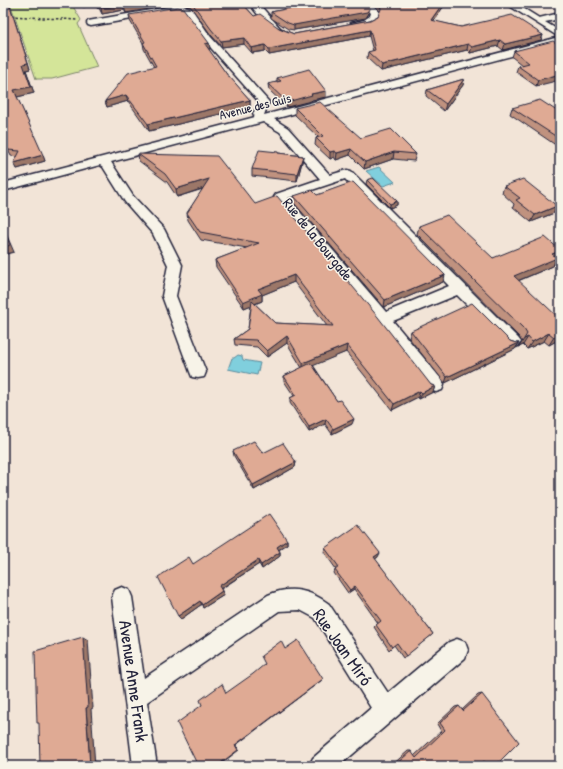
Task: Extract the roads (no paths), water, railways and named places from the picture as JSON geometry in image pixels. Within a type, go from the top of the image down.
[{"type":"street","points":[[253,3],[277,30],[284,34],[294,35]]},
{"type":"street","points":[[345,26],[372,19],[375,16],[375,12],[365,3]]},
{"type":"street","points":[[509,3],[560,35]]},
{"type":"street","points":[[91,23],[179,8],[188,10],[207,38],[264,102],[262,109],[258,113],[263,118],[284,130],[328,180]]},
{"type":"street","points":[[538,21],[560,16]]},
{"type":"street","name":"Avenue des Guis","points":[[3,187],[560,40]]},
{"type":"street","points":[[101,160],[107,165],[129,199],[159,232],[175,265],[169,296],[198,372]]},
{"type":"street","name":"Rue de la Bourgade","points":[[436,385],[384,319],[280,197],[347,174],[513,342]]},
{"type":"street","points":[[384,319],[459,288]]},
{"type":"street","name":"Avenue Anne Frank","points":[[122,597],[146,766]]},
{"type":"street","name":"Rue Joan Miró","points":[[136,696],[275,602],[300,598],[310,602],[322,611],[386,710]]},
{"type":"street","points":[[321,766],[457,650]]},
{"type":"water","points":[[379,167],[395,182],[383,186],[366,171]]},
{"type":"water","points":[[238,355],[242,356],[243,360],[260,363],[257,375],[228,369],[232,358]]}]
